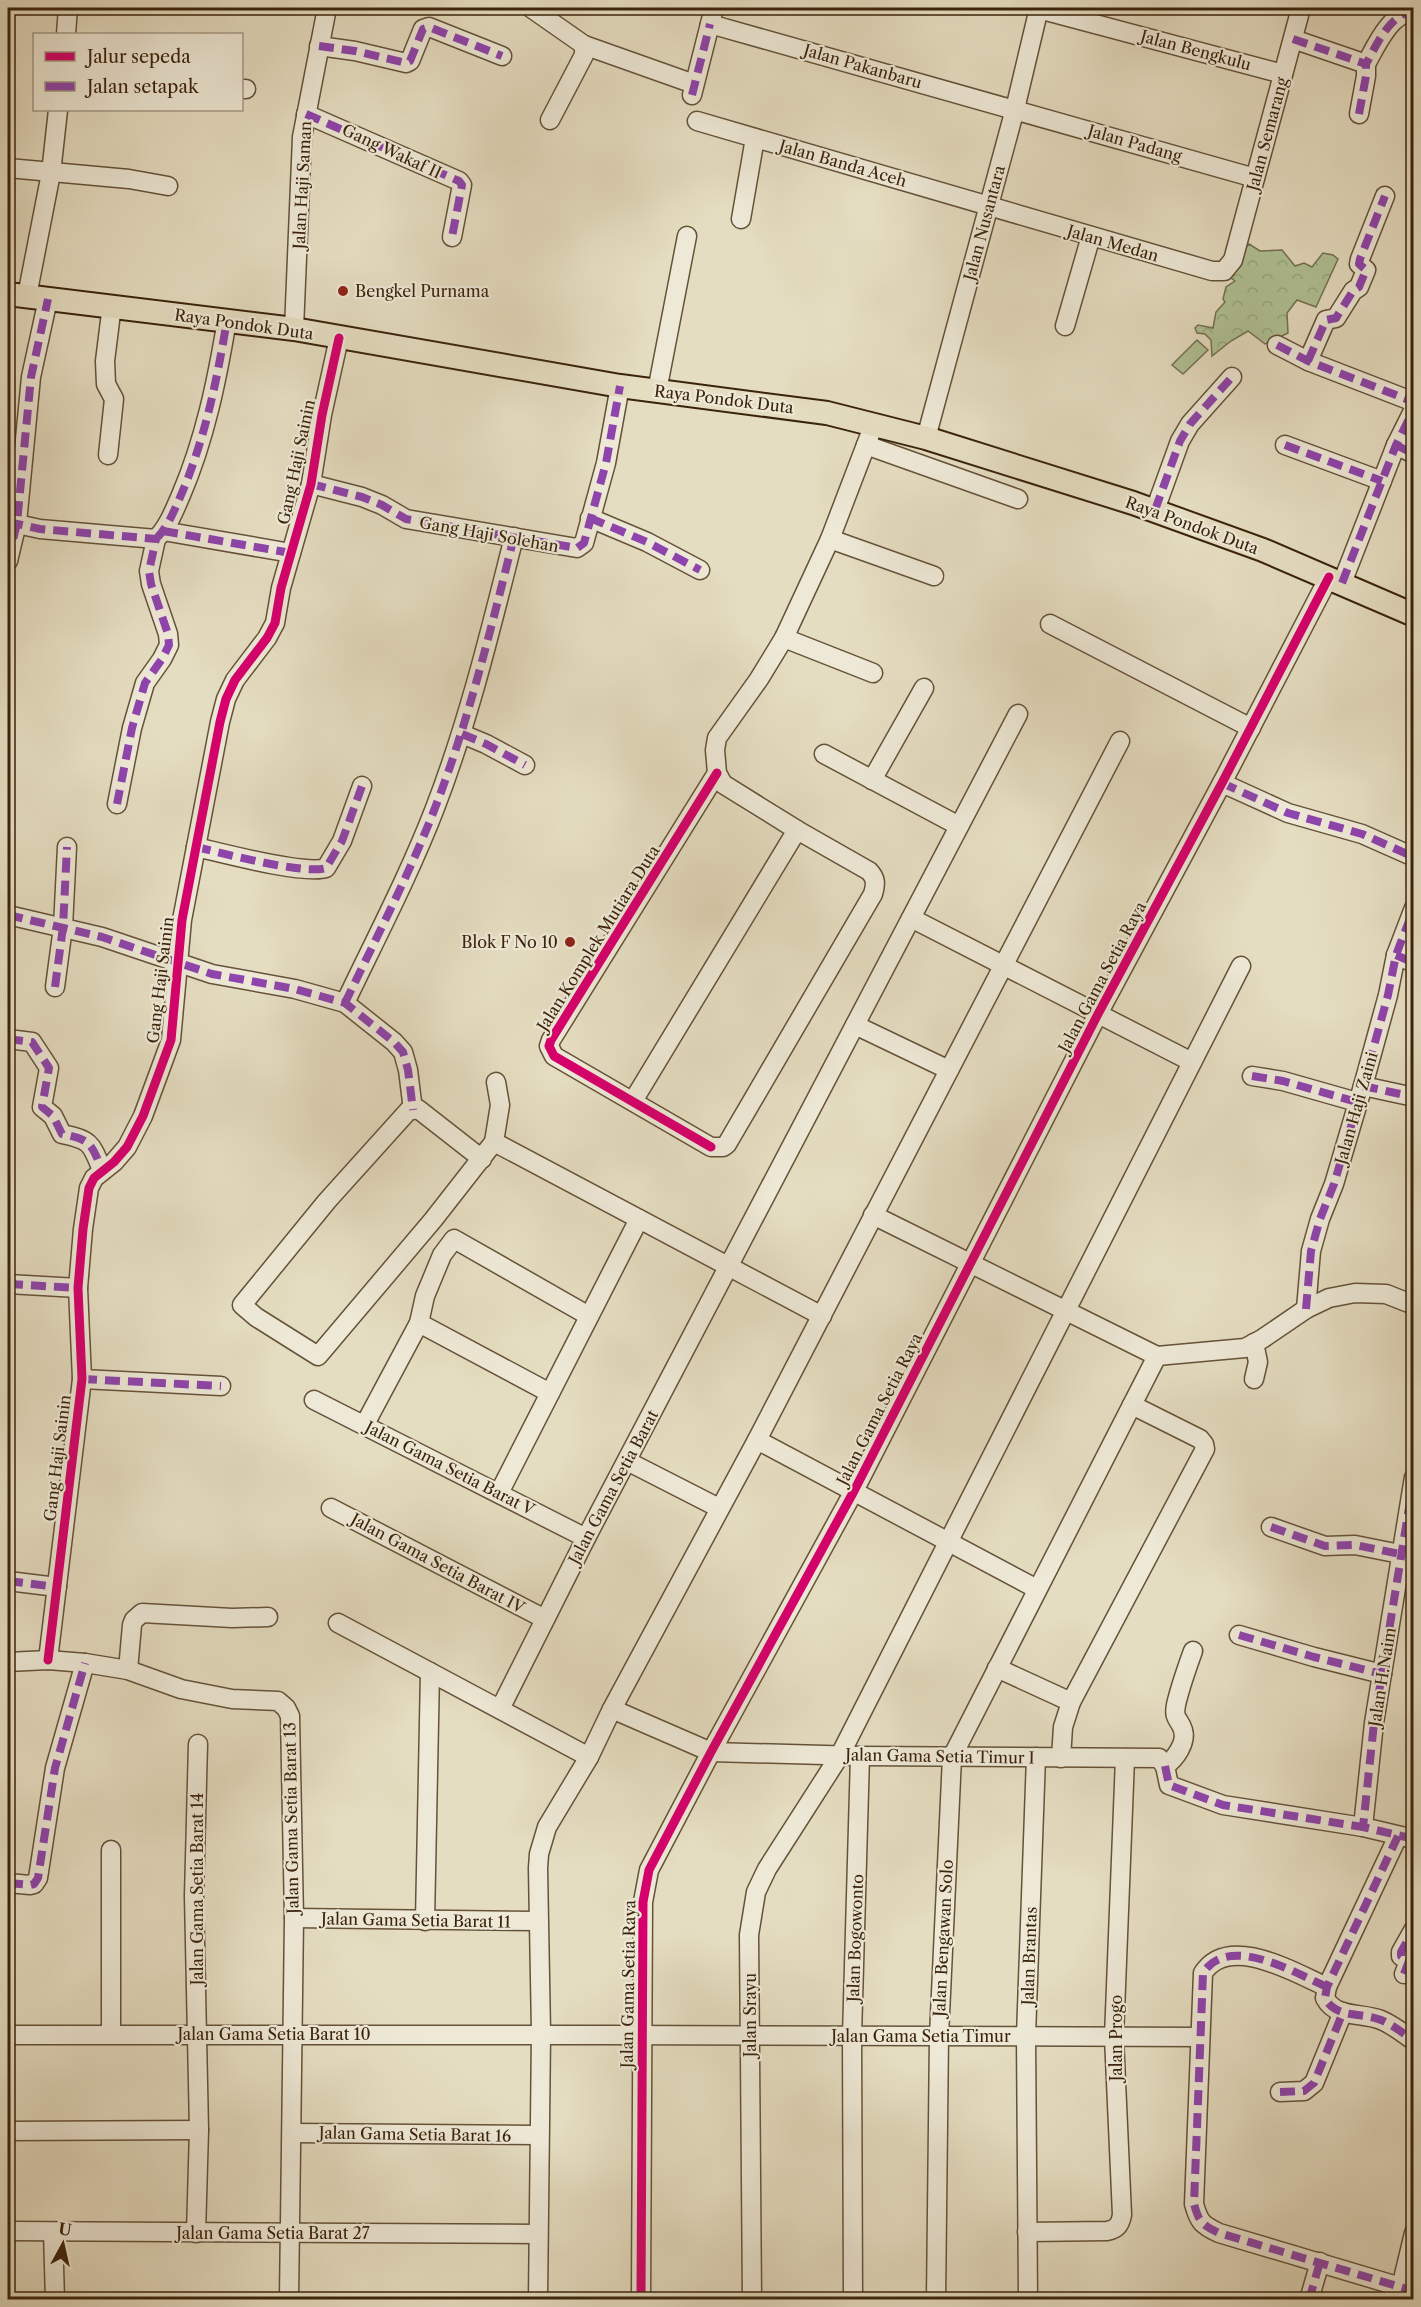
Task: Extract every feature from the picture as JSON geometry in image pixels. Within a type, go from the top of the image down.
[{"type":"main road","name":"Raya Pondok Duta","points":[[27,296],[294,329],[620,386],[794,408],[874,424],[926,438],[1155,510],[1335,580],[1413,615]]},
{"type":"street","points":[[66,33],[68,8]]},
{"type":"street","name":"Jalan Haji Saman","points":[[294,329],[301,148],[327,8]]},
{"type":"street","points":[[531,8],[584,45],[693,89],[712,16]]},
{"type":"street","name":"Jalan Bengkulu","points":[[1038,8],[1283,74]]},
{"type":"street","name":"Jalan Nusantara","points":[[926,438],[1015,109],[1038,8]]},
{"type":"street","name":"Jalan Semarang","points":[[1233,260],[1301,8]]},
{"type":"street","points":[[1359,114],[1366,64],[1382,36],[1398,16],[1413,13]]},
{"type":"street","name":"Jalan Pakanbaru","points":[[712,16],[1015,109]]},
{"type":"street","points":[[319,46],[355,51],[406,63],[410,61],[423,29],[429,27],[502,56]]},
{"type":"street","points":[[1293,39],[1366,64]]},
{"type":"street","points":[[550,120],[584,55],[584,45]]},
{"type":"street","name":"Jalan Padang","points":[[1015,109],[1255,178]]},
{"type":"street","points":[[8,561],[31,377],[27,296],[51,173],[58,111]]},
{"type":"street","name":"Gang Wakaf II","points":[[306,114],[459,182],[462,185],[452,237]]},
{"type":"street","name":"Jalan Banda Aceh","points":[[697,121],[989,206]]},
{"type":"street","points":[[741,219],[755,138]]},
{"type":"street","points":[[8,168],[129,179],[168,186]]},
{"type":"street","points":[[1308,361],[1326,320],[1336,318],[1353,291],[1359,287],[1366,270],[1359,264],[1360,259],[1385,196]]},
{"type":"street","name":"Jalan Medan","points":[[989,206],[1212,272],[1224,271],[1233,260]]},
{"type":"street","points":[[657,391],[687,236]]},
{"type":"street","points":[[1065,326],[1091,236]]},
{"type":"street","points":[[108,455],[114,399],[106,384],[105,362],[112,305]]},
{"type":"street","points":[[117,804],[132,728],[145,683],[169,645],[168,634],[151,584],[149,571],[159,535],[192,470],[202,439],[227,320]]},
{"type":"street","name":"Gang Haji Sainin","points":[[48,1660],[82,1379],[78,1288],[89,1188],[102,1170],[114,1162],[127,1147],[143,1116],[171,1040],[182,920],[226,699],[235,680],[267,638],[275,622],[281,588],[311,484],[322,415],[339,338]]},
{"type":"street","points":[[1277,345],[1308,361],[1413,402]]},
{"type":"street","points":[[1155,510],[1180,441],[1190,424],[1232,377]]},
{"type":"street","name":"Gang Haji Solehan","points":[[311,484],[362,497],[406,519],[577,548],[584,543],[606,463],[620,386]]},
{"type":"street","name":"Jalan Gama Setia Raya","points":[[641,2300],[641,2036],[645,1886],[649,1870],[854,1491],[1098,1014],[1251,728],[1335,580],[1382,482],[1413,409]]},
{"type":"street","name":"Jalan Komplek Mutiara Duta","points":[[716,761],[549,1046],[554,1056],[711,1147],[723,1147],[727,1144],[873,894],[875,886],[874,876],[870,871],[797,830],[723,784],[716,761],[717,738],[759,680],[784,638],[830,539],[874,424]]},
{"type":"street","points":[[866,445],[1018,499]]},
{"type":"street","points":[[1285,445],[1382,482]]},
{"type":"street","points":[[1396,446],[1413,454]]},
{"type":"street","points":[[590,518],[648,542],[700,570]]},
{"type":"street","points":[[12,522],[40,529],[159,535],[291,554]]},
{"type":"street","points":[[345,1004],[435,810],[462,734],[514,537]]},
{"type":"street","points":[[830,539],[934,576]]},
{"type":"street","points":[[1050,624],[1251,728]]},
{"type":"street","points":[[784,638],[873,673]]},
{"type":"street","points":[[872,780],[924,688]]},
{"type":"street","name":"Jalan Gama Setia Barat","points":[[500,1709],[586,1538],[1018,714]]},
{"type":"street","points":[[462,734],[525,765]]},
{"type":"street","points":[[538,2300],[538,2135],[541,2033],[538,1868],[542,1841],[547,1827],[589,1757],[612,1709],[757,1440],[1120,741]]},
{"type":"street","points":[[824,754],[959,826]]},
{"type":"street","points":[[1222,783],[1288,813],[1362,834],[1413,857]]},
{"type":"street","points":[[196,847],[309,870],[326,868],[342,841],[362,786]]},
{"type":"street","points":[[633,1101],[797,830]]},
{"type":"street","points":[[55,987],[63,927],[67,847]]},
{"type":"street","name":"Jalan Haji Zaini","points":[[1306,1309],[1311,1251],[1320,1219],[1334,1184],[1388,994],[1396,955],[1413,908]]},
{"type":"street","points":[[8,915],[63,927],[212,974],[321,995],[345,1004],[394,1042],[403,1052],[408,1070],[413,1110]]},
{"type":"street","points":[[911,918],[1192,1062]]},
{"type":"street","points":[[1396,955],[1413,963]]},
{"type":"street","name":"Jalan Srayu","points":[[752,2300],[749,1935],[756,1892],[767,1869],[840,1755],[1241,966]]},
{"type":"street","points":[[855,1025],[949,1070]]},
{"type":"street","points":[[8,1039],[32,1042],[49,1068],[42,1107],[53,1116],[62,1134],[81,1138],[93,1147],[102,1170]]},
{"type":"street","points":[[1252,1076],[1360,1094],[1413,1097]]},
{"type":"street","points":[[482,1159],[418,1109],[409,1110],[335,1192],[242,1305],[256,1317],[318,1356],[482,1159],[494,1142],[500,1105],[496,1082]]},
{"type":"street","points":[[494,1142],[822,1316]]},
{"type":"street","points":[[873,1215],[1156,1356],[1245,1348],[1306,1309],[1329,1298],[1355,1293],[1386,1294],[1413,1305]]},
{"type":"street","points":[[499,1493],[639,1219]]},
{"type":"street","points":[[365,1424],[419,1323],[425,1296],[437,1265],[454,1239],[589,1316]]},
{"type":"street","points":[[8,1284],[78,1288]]},
{"type":"street","points":[[419,1323],[550,1393]]},
{"type":"street","points":[[1254,1343],[1258,1362],[1254,1379]]},
{"type":"street","points":[[952,1757],[1156,1356]]},
{"type":"street","points":[[82,1379],[221,1386]]},
{"type":"street","name":"Jalan Gama Setia Barat V","points":[[314,1400],[586,1538]]},
{"type":"street","points":[[1061,1758],[1063,1727],[1071,1702],[1205,1449],[1200,1439],[1132,1405]]},
{"type":"street","points":[[757,1440],[1037,1589]]},
{"type":"street","points":[[627,1461],[719,1509]]},
{"type":"street","name":"Jalan H.Naim","points":[[1363,1827],[1382,1674],[1400,1554],[1411,1505],[1413,1477]]},
{"type":"street","name":"Jalan Gama Setia Barat IV","points":[[332,1508],[545,1619]]},
{"type":"street","points":[[1271,1527],[1325,1546],[1355,1545],[1400,1554]]},
{"type":"street","points":[[8,1581],[57,1587]]},
{"type":"street","points":[[128,1670],[132,1625],[142,1613],[232,1618],[268,1617]]},
{"type":"street","points":[[338,1623],[589,1757]]},
{"type":"street","points":[[1239,1635],[1382,1674]]},
{"type":"street","points":[[1193,1651],[1176,1704],[1175,1715],[1182,1726],[1184,1736],[1175,1758],[1165,1766],[1170,1786],[1223,1805],[1363,1827],[1406,1837],[1327,1987],[1325,1998],[1333,2008],[1380,2019],[1413,2041]]},
{"type":"street","name":"Jalan Gama Setia Barat 13","points":[[8,1662],[48,1660],[128,1670],[181,1689],[232,1699],[278,1701],[286,1708],[290,1716],[294,1918],[290,2300]]},
{"type":"street","points":[[8,1883],[30,1885],[38,1878],[55,1768],[85,1663]]},
{"type":"street","points":[[997,1668],[1071,1702]]},
{"type":"street","points":[[425,1921],[430,1672]]},
{"type":"street","points":[[612,1709],[711,1752]]},
{"type":"street","name":"Jalan Gama Setia Barat 14","points":[[196,2233],[199,2130],[194,1896],[198,1744]]},
{"type":"street","name":"Jalan Gama Setia Timur I","points":[[711,1752],[860,1756],[1159,1758],[1165,1766]]},
{"type":"street","name":"Jalan Bogowonto","points":[[853,2300],[852,2036],[860,1756]]},
{"type":"street","name":"Jalan Bengawan Solo","points":[[936,2300],[939,2036],[952,1757]]},
{"type":"street","name":"Jalan Brantas","points":[[1028,2300],[1026,2037],[1036,1757]]},
{"type":"street","name":"Jalan Progo","points":[[1027,2232],[1107,2231],[1115,2229],[1120,2223],[1122,2206],[1114,2037],[1125,1758]]},
{"type":"street","points":[[111,1850],[111,2034]]},
{"type":"street","name":"Jalan Gama Setia Barat 11","points":[[294,1918],[538,1921]]},
{"type":"street","points":[[1404,1974],[1409,1961],[1401,1956],[1401,1952],[1413,1929]]},
{"type":"street","points":[[1327,1987],[1266,1960],[1238,1955],[1221,1958],[1208,1964],[1203,1973],[1200,2037],[1194,2204],[1197,2218],[1204,2226],[1219,2233],[1320,2262],[1404,2292],[1413,2233]]},
{"type":"street","points":[[1281,2091],[1304,2091],[1314,2083],[1343,2012]]},
{"type":"street","points":[[541,2033],[641,2036]]},
{"type":"street","name":"Jalan Gama Setia Barat 10","points":[[8,2035],[541,2033]]},
{"type":"street","name":"Jalan Gama Setia Timur","points":[[641,2036],[1200,2037]]},
{"type":"street","points":[[8,2131],[199,2130]]},
{"type":"street","name":"Jalan Gama Setia Barat 16","points":[[292,2133],[538,2135]]},
{"type":"street","name":"Jalan Gama Setia Barat 27","points":[[8,2231],[538,2234]]},
{"type":"street","points":[[53,2232],[55,2300]]},
{"type":"street","points":[[1309,2300],[1320,2262]]},
{"type":"green space","points":[[1249,244],[1260,251],[1282,250],[1295,266],[1304,263],[1312,267],[1323,253],[1333,255],[1338,259],[1316,307],[1297,300],[1287,313],[1288,333],[1265,344],[1248,331],[1212,356],[1211,340],[1205,334],[1197,333],[1195,328],[1198,325],[1213,328],[1216,312],[1225,302],[1223,299],[1226,287],[1235,281],[1228,276]]},
{"type":"green space","points":[[1197,340],[1208,350],[1183,374],[1172,365]]},
{"type":"marked path","points":[[1293,39],[1366,64],[1379,40],[1392,23],[1406,13],[1414,13]]},
{"type":"marked path","points":[[692,95],[710,24]]},
{"type":"marked path","points":[[319,46],[355,51],[406,63],[410,61],[423,29],[429,27],[502,56]]},
{"type":"marked path","points":[[1359,114],[1366,64]]},
{"type":"marked path","points":[[306,114],[459,181],[462,185],[452,237]]},
{"type":"marked path","points":[[1308,361],[1326,320],[1336,318],[1353,291],[1359,287],[1366,270],[1359,264],[1360,259],[1385,196]]},
{"type":"marked path","points":[[8,561],[17,523],[31,377],[48,299]]},
{"type":"marked path","points":[[156,539],[173,513],[197,452],[214,387],[227,320]]},
{"type":"marked path","points":[[1277,345],[1308,361],[1414,402]]},
{"type":"marked path","points":[[1155,510],[1180,441],[1190,424],[1232,377]]},
{"type":"marked path","points":[[311,484],[362,497],[406,519],[577,548],[584,543],[606,463],[620,386]]},
{"type":"marked path","points":[[1342,583],[1396,445],[1414,409]]},
{"type":"marked path","points":[[1285,445],[1382,481]]},
{"type":"marked path","points":[[1396,445],[1414,454]]},
{"type":"marked path","points":[[590,518],[647,542],[700,570]]},
{"type":"marked path","points":[[8,522],[40,529],[156,539],[149,571],[151,584],[168,634],[169,645],[145,683],[132,728],[117,804]]},
{"type":"marked path","points":[[163,531],[291,553]]},
{"type":"marked path","points":[[345,1003],[415,857],[447,775],[479,674],[514,537]]},
{"type":"marked path","points":[[462,734],[525,765]]},
{"type":"marked path","points":[[1222,783],[1288,813],[1362,834],[1414,857]]},
{"type":"marked path","points":[[196,847],[300,869],[326,868],[342,841],[362,786]]},
{"type":"marked path","points":[[55,987],[63,927],[67,847]]},
{"type":"marked path","points":[[1306,1309],[1311,1251],[1363,1086],[1388,995],[1396,955],[1414,908]]},
{"type":"marked path","points":[[8,915],[102,937],[212,974],[295,989],[345,1003],[394,1042],[403,1052],[408,1070],[413,1110]]},
{"type":"marked path","points":[[1396,955],[1414,963]]},
{"type":"marked path","points":[[8,1039],[32,1042],[49,1068],[42,1107],[53,1116],[62,1134],[79,1138],[89,1144],[102,1170]]},
{"type":"marked path","points":[[1252,1076],[1283,1081],[1357,1102]]},
{"type":"marked path","points":[[1363,1086],[1414,1097]]},
{"type":"marked path","points":[[8,1284],[78,1288]]},
{"type":"marked path","points":[[82,1379],[221,1386]]},
{"type":"marked path","points":[[1414,1477],[1374,1723],[1363,1827],[1414,1839]]},
{"type":"marked path","points":[[1271,1527],[1325,1546],[1355,1545],[1400,1554]]},
{"type":"marked path","points":[[8,1581],[57,1587]]},
{"type":"marked path","points":[[1239,1635],[1382,1674]]},
{"type":"marked path","points":[[8,1883],[30,1885],[34,1884],[38,1878],[55,1768],[85,1663]]},
{"type":"marked path","points":[[1165,1766],[1169,1785],[1223,1805],[1363,1827]]},
{"type":"marked path","points":[[1398,1836],[1327,1987],[1325,1998],[1336,2009],[1381,2020],[1414,2041]]},
{"type":"marked path","points":[[1404,1974],[1409,1961],[1401,1956],[1401,1952],[1414,1929]]},
{"type":"marked path","points":[[1327,1987],[1281,1966],[1245,1956],[1229,1956],[1214,1962],[1203,1973],[1194,2204],[1202,2222],[1219,2233],[1414,2291]]},
{"type":"marked path","points":[[1280,2092],[1304,2091],[1314,2083],[1343,2012]]},
{"type":"marked path","points":[[1309,2300],[1320,2262]]},
{"type":"cycle path","points":[[48,1660],[82,1379],[78,1288],[89,1188],[94,1178],[114,1162],[127,1147],[143,1116],[171,1040],[182,920],[220,722],[226,699],[235,680],[267,638],[275,623],[281,588],[311,484],[322,415],[339,338]]},
{"type":"cycle path","points":[[641,2300],[643,1902],[649,1870],[854,1491],[1098,1014],[1329,577]]},
{"type":"cycle path","points":[[711,1147],[554,1056],[549,1046],[717,773]]},
{"type":"place","name":"Bengkel Purnama","points":[[343,291]]},
{"type":"place","name":"Blok F No 10","points":[[570,942]]}]
